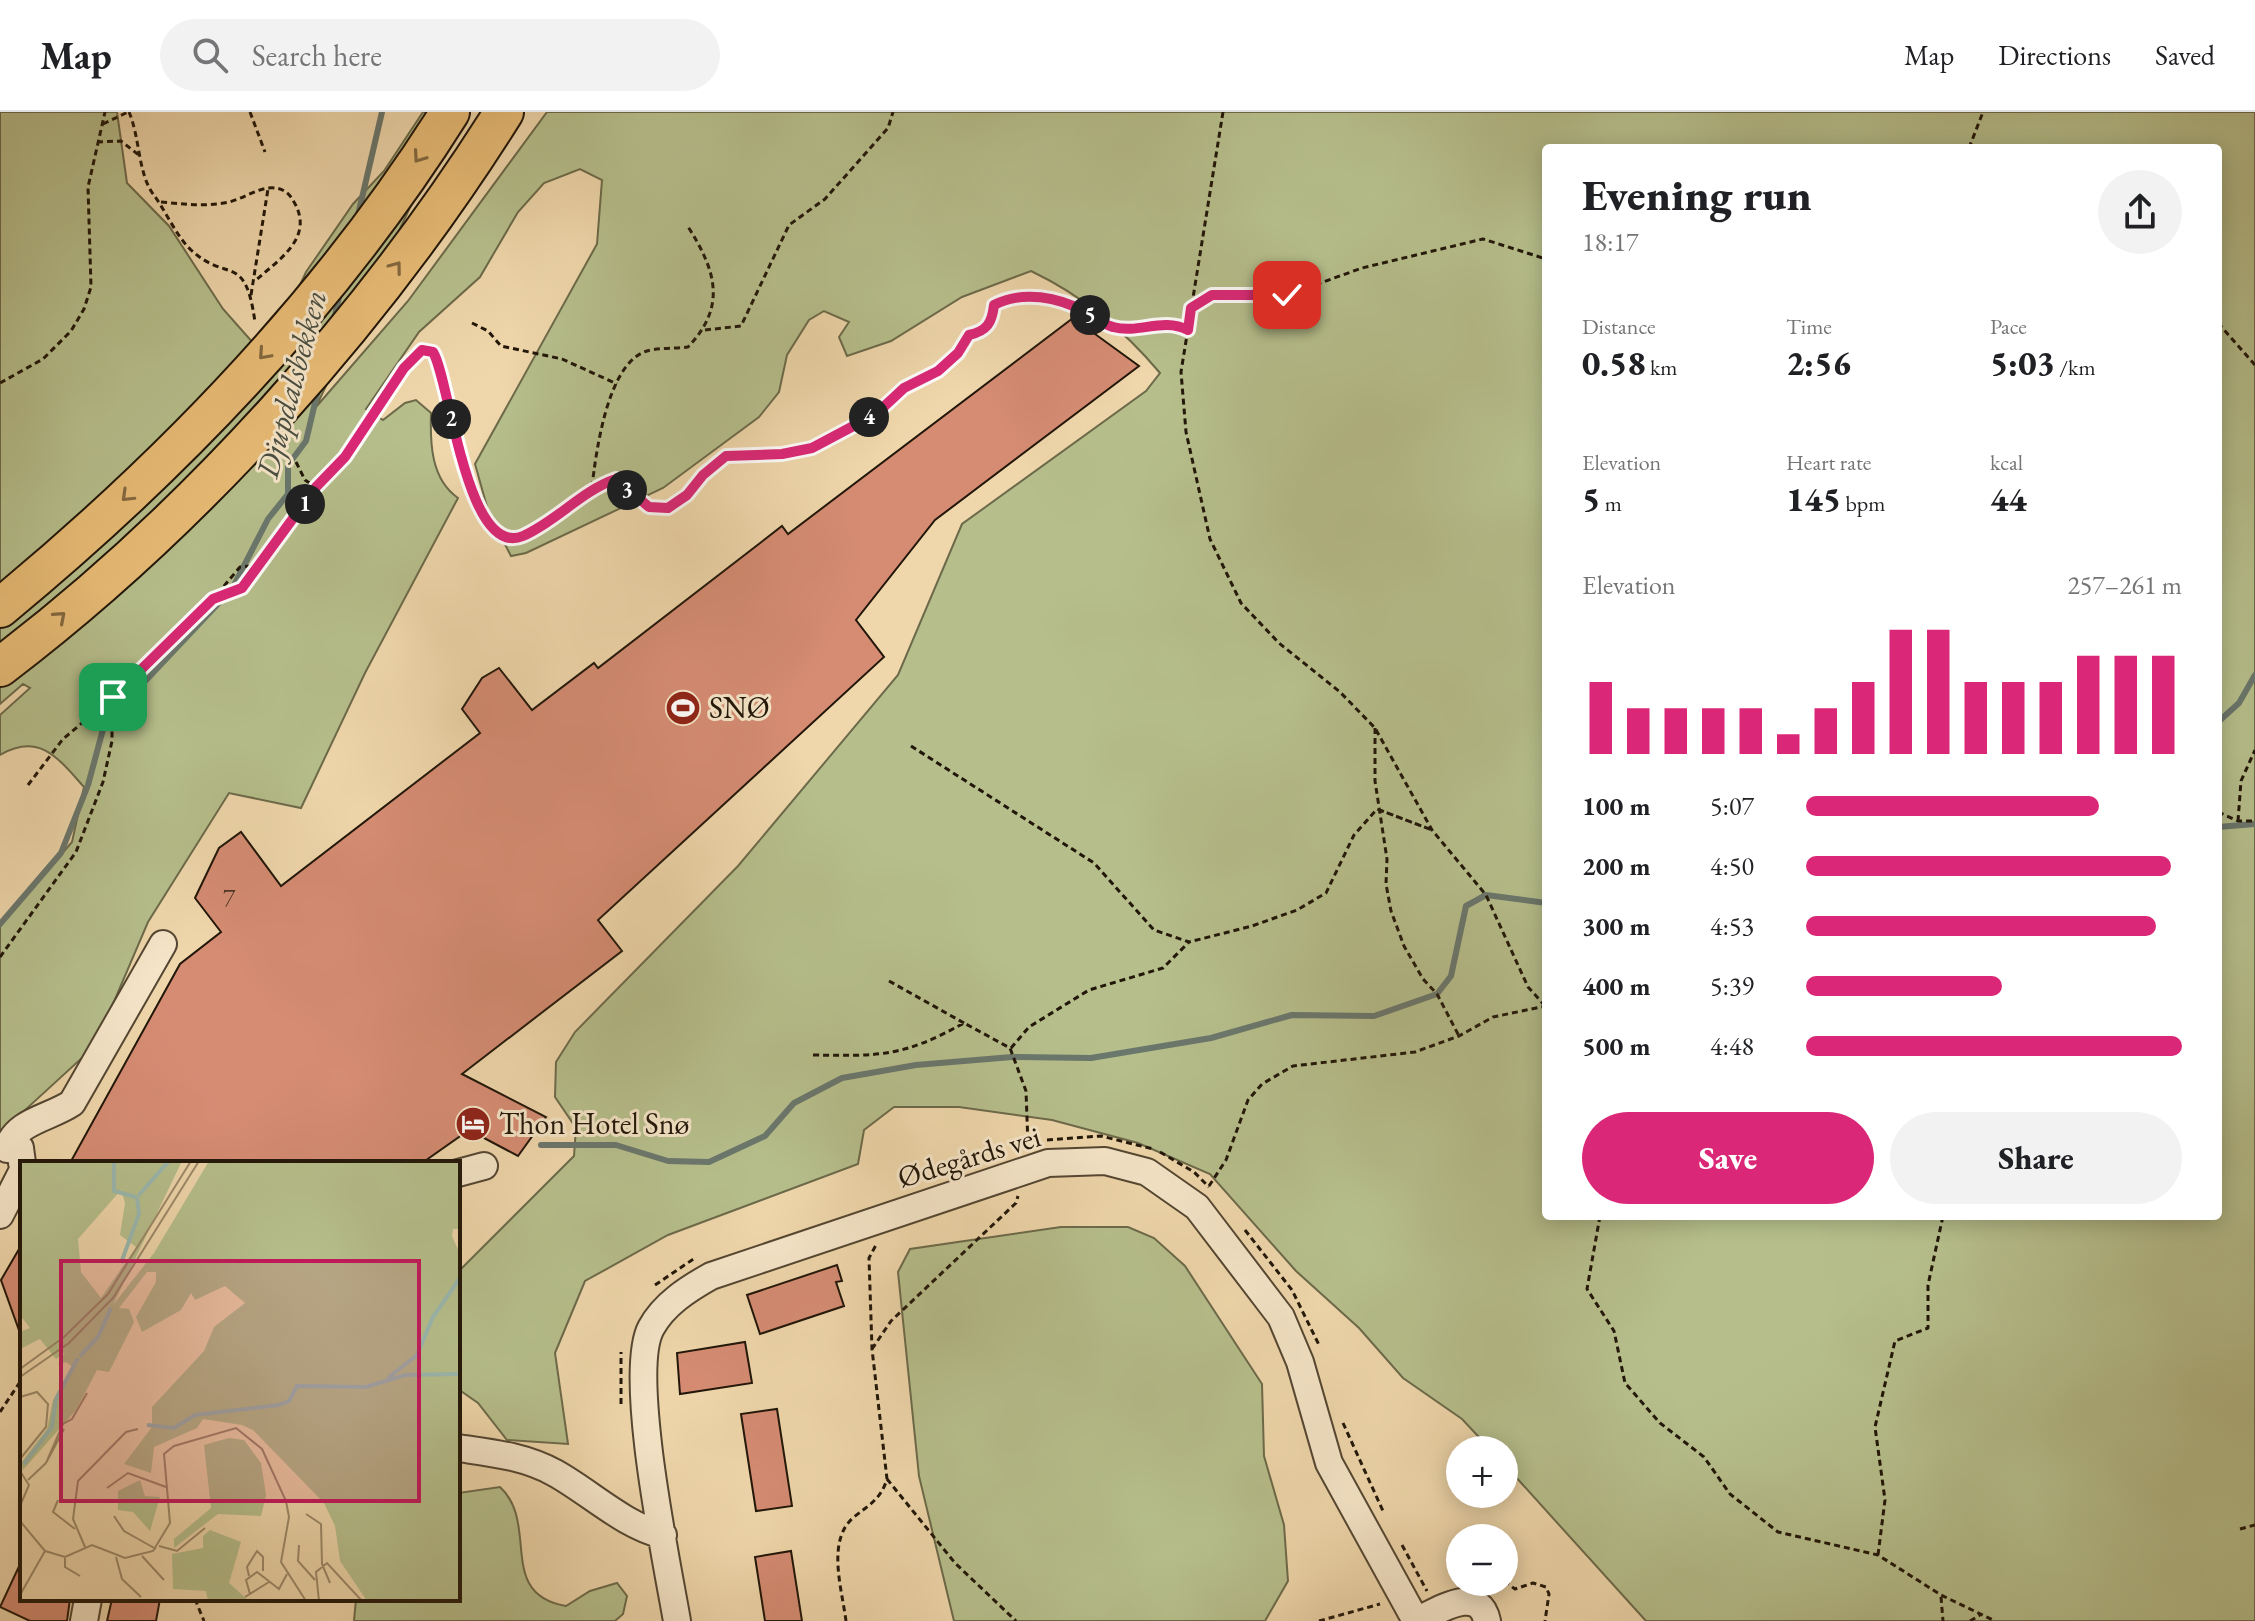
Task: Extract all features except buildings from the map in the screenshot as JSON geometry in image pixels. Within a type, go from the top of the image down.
[{"type":"highway","points":[[0,608],[122,500],[242,379],[351,250],[450,112]]},
{"type":"highway","points":[[0,667],[107,577],[253,435],[387,278],[504,112]]},
{"type":"street","points":[[21,1161],[20,1148],[7,1149],[11,1137],[26,1123],[52,1116],[72,1103],[163,944]]},
{"type":"street","points":[[0,1163],[17,1153],[20,1162]]},
{"type":"street","name":"Ødegårds vei","points":[[677,1621],[642,1365],[651,1329],[672,1302],[711,1276],[1027,1157],[1124,1165],[1147,1172],[1197,1207],[1281,1317],[1300,1362],[1329,1463],[1414,1591],[1423,1618]]},
{"type":"street","points":[[460,1172],[484,1166]]},
{"type":"street","points":[[0,1215],[20,1172]]},
{"type":"street","points":[[460,1448],[507,1454],[551,1471],[640,1529],[663,1535]]},
{"type":"street","points":[[84,1621],[88,1601]]},
{"type":"street","points":[[1423,1618],[1464,1601],[1476,1602],[1487,1621]]},
{"type":"path","points":[[0,383],[43,359],[71,331],[84,309],[91,287],[88,187],[105,112]]},
{"type":"path","points":[[103,124],[129,112],[140,138],[140,156],[152,192],[189,248],[200,257],[234,271],[251,295]]},
{"type":"path","points":[[250,112],[265,152]]},
{"type":"path","points":[[705,330],[741,326],[789,225],[825,199],[888,128],[893,112]]},
{"type":"path","points":[[1223,112],[1181,372],[1186,432],[1210,539],[1241,603],[1279,643],[1340,692],[1375,728],[1432,830],[1486,895],[1528,987],[1542,1003]]},
{"type":"path","points":[[1971,144],[1983,112]]},
{"type":"path","points":[[97,142],[121,141],[140,156]]},
{"type":"path","points":[[161,202],[203,206],[231,201],[268,188],[281,189],[291,196],[298,209],[300,233],[294,245],[255,281]]},
{"type":"path","points":[[255,322],[251,295],[255,281],[255,254],[268,188]]},
{"type":"path","points":[[592,487],[597,439],[617,384],[629,362],[645,351],[688,347],[705,330],[714,297],[709,259],[687,225]]},
{"type":"path","points":[[1191,308],[1212,295],[1287,295],[1362,268],[1483,239],[1542,258]]},
{"type":"path","points":[[213,599],[242,588],[262,565],[316,487],[345,457],[404,368],[422,350],[428,349],[441,368],[464,469],[487,519],[503,536],[523,536],[565,511],[592,487],[616,479],[649,507],[668,508],[687,495],[703,475],[726,456],[782,454],[812,448],[876,414],[904,388],[938,371],[958,353],[969,335],[981,333],[989,325],[994,305],[1005,299],[1041,297],[1065,301],[1112,327],[1172,322],[1188,330]]},
{"type":"path","points":[[472,323],[488,331],[501,346],[562,359],[617,384]]},
{"type":"path","points":[[2222,328],[2255,365]]},
{"type":"path","points":[[296,462],[305,480],[316,487]]},
{"type":"path","points":[[28,785],[63,739],[113,697],[213,599],[240,567],[262,565]]},
{"type":"path","points":[[0,957],[76,852],[103,782],[112,741],[113,697]]},
{"type":"path","points":[[1375,728],[1377,809],[1387,859],[1388,898],[1404,946],[1423,979],[1437,994],[1459,1036]]},
{"type":"path","points":[[911,746],[1094,863],[1154,930],[1189,942]]},
{"type":"path","points":[[2238,821],[2241,781],[2255,750]]},
{"type":"path","points":[[1377,809],[1432,830]]},
{"type":"path","points":[[1010,1048],[1029,1027],[1089,990],[1163,968],[1189,942],[1252,926],[1297,910],[1326,893],[1354,835],[1377,809]]},
{"type":"path","points":[[2222,814],[2238,821],[2255,821]]},
{"type":"path","points":[[872,1349],[891,1321],[1016,1203],[1027,1157],[1026,1091],[1010,1048],[889,981]]},
{"type":"path","points":[[1209,1186],[1226,1160],[1248,1100],[1262,1084],[1293,1066],[1415,1052],[1459,1036],[1493,1017],[1542,1008]]},
{"type":"path","points":[[813,1055],[879,1056],[921,1046],[964,1023]]},
{"type":"path","points":[[1027,1157],[1077,1136],[1124,1140],[1169,1157],[1209,1186],[1218,1198]]},
{"type":"path","points":[[1599,1220],[1587,1289],[1614,1331],[1625,1383],[1660,1423],[1704,1457],[1730,1494],[1778,1532],[1878,1555],[1941,1595],[1995,1621]]},
{"type":"path","points":[[1878,1555],[1885,1500],[1875,1427],[1881,1387],[1895,1341],[1928,1328],[1928,1285],[1942,1220]]},
{"type":"path","points":[[1237,1221],[1292,1290],[1306,1313],[1322,1355]]},
{"type":"path","points":[[846,1621],[838,1548],[840,1534],[882,1493],[887,1479],[872,1349],[869,1258],[880,1238]]},
{"type":"path","points":[[654,1287],[680,1265],[702,1255]]},
{"type":"path","points":[[621,1351],[618,1369],[622,1412]]},
{"type":"path","points":[[0,1412],[20,1382]]},
{"type":"path","points":[[1339,1411],[1359,1464],[1386,1517]]},
{"type":"path","points":[[887,1479],[955,1563],[1016,1621]]},
{"type":"path","points":[[2240,1529],[2255,1525]]},
{"type":"path","points":[[1399,1540],[1423,1618]]},
{"type":"path","points":[[1518,1588],[1533,1583],[1546,1587],[1549,1594],[1545,1621]]},
{"type":"path","points":[[1319,1621],[1369,1608],[1414,1591]]},
{"type":"path","points":[[1941,1595],[1943,1621]]},
{"type":"path","points":[[196,1601],[204,1621]]},
{"type":"path","points":[[1970,1621],[1980,1615]]},
{"type":"green space","points":[[0,112],[117,112],[127,183],[169,226],[223,309],[254,344],[291,304],[306,272],[353,204],[384,171],[423,112],[455,112],[316,407],[408,301],[547,112],[2255,112],[2255,1621],[1646,1621],[1518,1479],[1518,1436],[1478,1436],[1462,1419],[1403,1378],[1359,1328],[1296,1271],[1210,1174],[1138,1143],[1052,1120],[959,1107],[894,1107],[864,1130],[858,1164],[668,1235],[585,1281],[555,1353],[568,1444],[507,1440],[478,1403],[460,1390],[460,1270],[574,1156],[576,1128],[555,1097],[556,1062],[575,1032],[738,866],[898,675],[962,524],[1146,391],[1160,373],[1132,342],[1101,315],[1068,291],[1031,271],[962,297],[891,341],[847,356],[839,337],[849,322],[824,311],[809,320],[787,355],[779,392],[759,417],[663,488],[526,553],[511,556],[489,514],[475,464],[597,244],[602,180],[580,169],[544,183],[518,212],[480,277],[419,332],[366,409],[383,420],[405,403],[416,400],[431,413],[432,449],[437,471],[458,498],[365,673],[301,808],[229,793],[148,922],[95,1046],[0,1133],[0,925],[72,842],[84,787],[56,758],[37,747],[26,746],[0,755],[0,715],[30,688],[23,684],[0,704]]},
{"type":"green space","points":[[1061,1227],[1128,1227],[1154,1238],[1185,1266],[1262,1384],[1264,1456],[1284,1525],[1288,1581],[1265,1621],[954,1621],[919,1476],[898,1272],[910,1249]]},
{"type":"green space","points":[[500,1487],[511,1502],[517,1520],[525,1573],[532,1588],[545,1599],[566,1606],[590,1591],[617,1583],[627,1596],[623,1614],[615,1621],[354,1621],[356,1601],[460,1601],[460,1493]]},
{"type":"waterway","name":"Djupdalsbekken","points":[[358,215],[382,112]]},
{"type":"waterway","name":"Djupdalsbekken","points":[[334,320],[340,292]]},
{"type":"waterway","name":"Djupdalsbekken","points":[[118,710],[232,589],[268,519],[288,494],[288,465],[306,441],[319,386]]},
{"type":"waterway","points":[[2222,718],[2239,703],[2255,675]]},
{"type":"waterway","name":"Djupdalsbekken","points":[[0,924],[61,853],[88,785],[105,722]]},
{"type":"waterway","points":[[2222,827],[2255,824]]},
{"type":"waterway","points":[[541,1145],[616,1145],[668,1161],[709,1162],[765,1136],[794,1103],[842,1078],[916,1065],[1012,1057],[1091,1058],[1211,1038],[1292,1015],[1374,1016],[1437,994],[1451,976],[1466,906],[1486,895],[1542,902]]},
{"type":"place","name":"SNØ","points":[[683,708]]},
{"type":"place","name":"Thon Hotel Snø","points":[[473,1124]]},
{"type":"route","points":[[113,697],[213,599],[242,588],[283,537],[316,487],[345,457],[404,368],[422,350],[433,352],[441,368],[456,447],[469,481],[487,519],[510,539],[523,536],[565,511],[592,487],[616,479],[649,507],[668,508],[687,495],[703,475],[726,456],[782,454],[812,448],[876,414],[904,388],[938,371],[958,353],[969,335],[981,333],[989,325],[994,305],[1005,299],[1041,297],[1065,301],[1112,327],[1130,329],[1172,322],[1188,330],[1191,308],[1212,295],[1287,295]]}]
